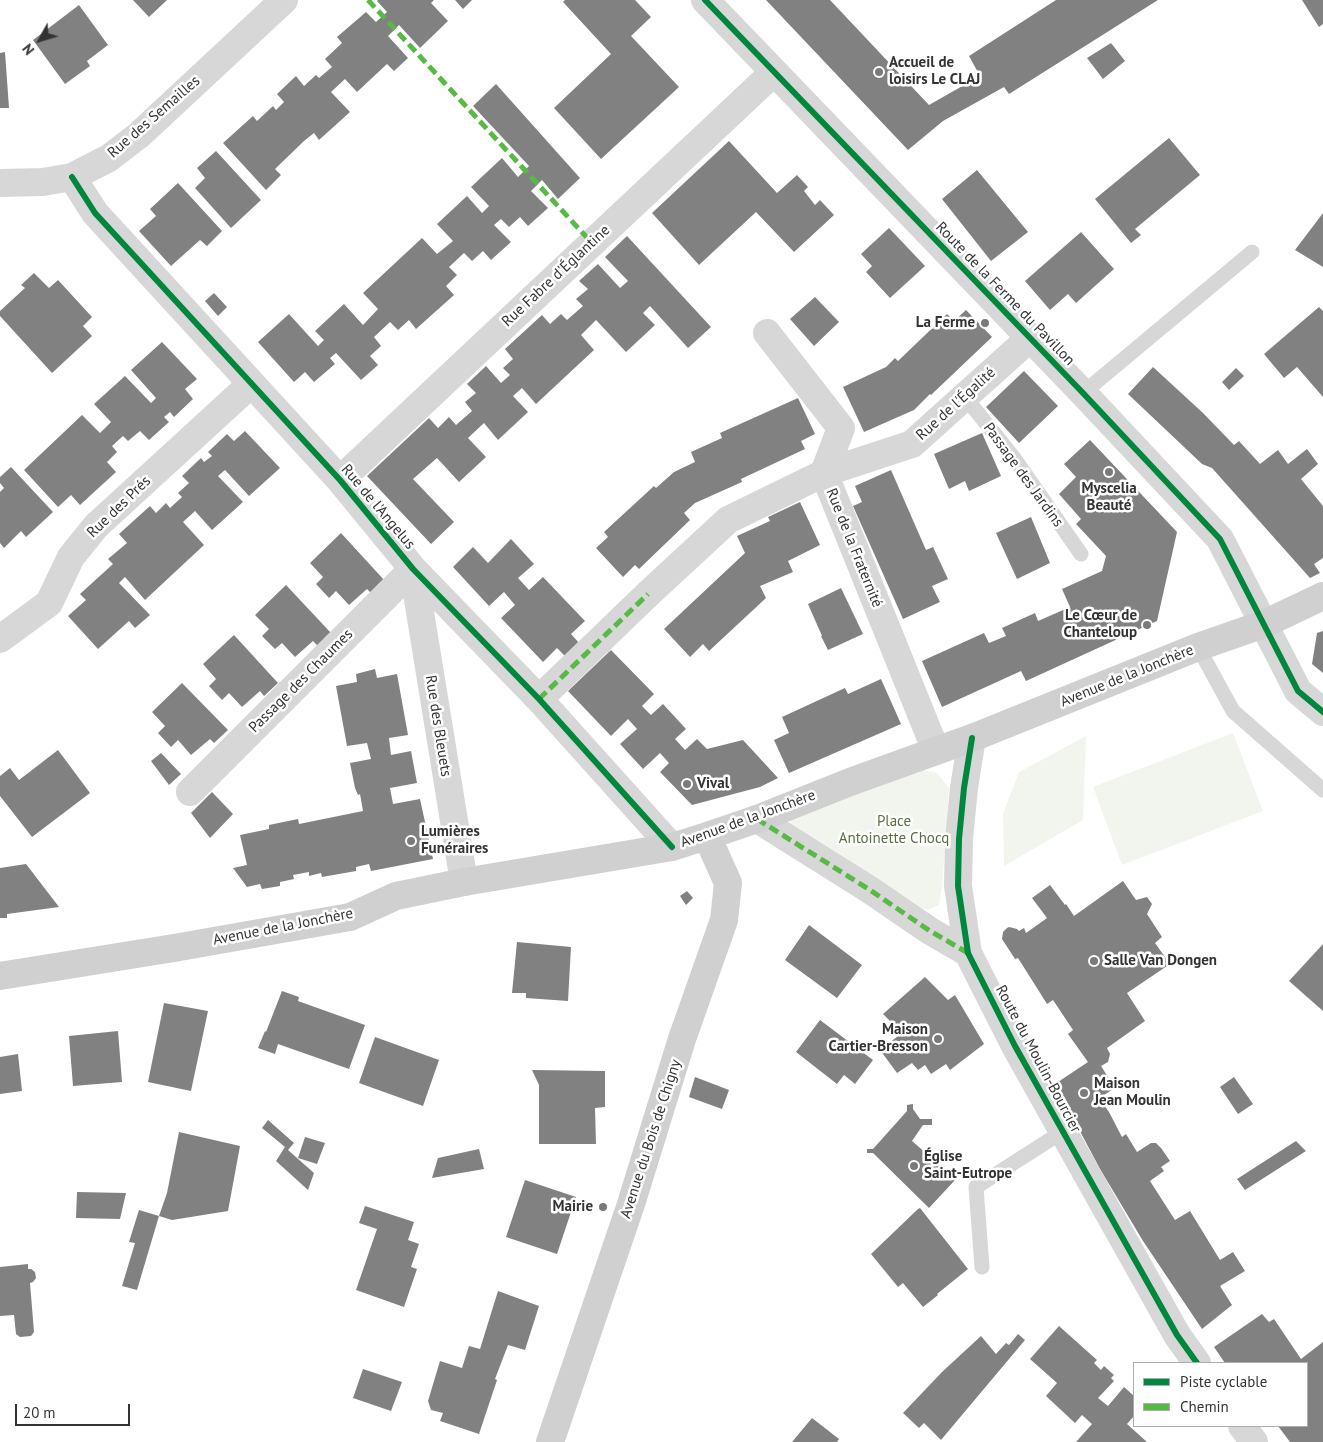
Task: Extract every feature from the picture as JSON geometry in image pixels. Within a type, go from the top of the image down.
[{"type":"main road","name":"Avenue de la Jonchère","points":[[0,976],[174,948],[350,916],[396,896],[464,882],[672,846],[707,836],[972,738],[1198,647],[1264,624],[1323,596]]},
{"type":"main road","name":"Avenue du Bois de Chigny","points":[[550,1442],[631,1204],[682,1039],[724,920],[728,883],[707,836]]},
{"type":"street","name":"Rue des Semailles","points":[[0,183],[43,182],[72,177],[109,158],[139,135],[284,0]]},
{"type":"street","name":"Route de la Ferme du Pavillon","points":[[705,0],[1083,393],[1220,539],[1298,691],[1323,712]]},
{"type":"street","name":"Rue Fabre d'Églantine","points":[[340,480],[774,72]]},
{"type":"street","name":"Rue de l'Angelus","points":[[72,177],[95,213],[340,480],[413,569],[540,699],[672,846]]},
{"type":"street","name":"Rue de la Fraternité","points":[[767,333],[841,428],[824,473],[936,751]]},
{"type":"street","name":"Rue de l'Égalité","points":[[540,699],[648,594],[728,520],[824,473],[912,444],[1030,338]]},
{"type":"street","name":"Rue des Prés","points":[[0,639],[49,603],[72,557],[96,526],[251,384]]},
{"type":"street","name":"Passage des Chaumes","points":[[190,792],[413,569]]},
{"type":"street","name":"Rue des Bleuets","points":[[413,569],[464,882]]},
{"type":"street","name":"Route du Moulin-Bourcier","points":[[972,738],[964,788],[959,839],[958,886],[968,953],[1014,1046],[1062,1132],[1177,1335],[1196,1362]]},
{"type":"street","points":[[757,819],[870,890],[930,931],[968,953]]},
{"type":"street","points":[[1243,1427],[1254,1442]]},
{"type":"lane","points":[[1083,393],[1252,252]]},
{"type":"lane","name":"Passage des Jardins","points":[[964,397],[1014,458],[1081,554]]},
{"type":"lane","points":[[1198,647],[1232,712],[1323,790]]},
{"type":"lane","points":[[982,1267],[976,1187],[1062,1132]]},
{"type":"green space","points":[[1233,733],[1263,811],[1122,865],[1093,787]]},
{"type":"green space","points":[[1086,736],[1083,820],[1004,866],[1003,813],[1019,772]]},
{"type":"green space","name":"Place Antoinette Chocq","points":[[910,768],[937,773],[949,788],[939,905],[928,910],[915,906],[793,829],[789,820]]},
{"type":"building","points":[[133,0],[167,0],[149,17]]},
{"type":"building","points":[[378,0],[434,0],[431,3],[448,21],[420,48],[399,25],[388,36],[408,58],[394,71],[387,64],[357,92],[345,79],[331,92],[350,112],[319,140],[314,133],[304,141],[275,169],[281,175],[266,190],[223,143],[253,116],[257,121],[273,106],[276,110],[284,102],[277,94],[296,76],[304,86],[316,75],[319,78],[332,67],[325,59],[342,43],[337,37],[366,12],[376,22],[387,12]]},
{"type":"building","points":[[455,0],[472,0],[463,9]]},
{"type":"building","points":[[565,0],[635,0],[651,17],[631,36],[679,87],[601,159],[554,108],[611,54],[563,2]]},
{"type":"building","points":[[766,0],[830,0],[929,105],[980,76],[969,56],[1056,0],[1158,0],[1009,94],[1004,87],[943,121],[908,150]]},
{"type":"building","points":[[1302,0],[1323,0],[1323,24],[1319,27]]},
{"type":"building","points":[[79,5],[108,45],[87,61],[90,66],[65,84],[33,40]]},
{"type":"building","points":[[1111,43],[1125,61],[1103,79],[1087,58]]},
{"type":"building","points":[[5,52],[9,108],[0,108],[0,53]]},
{"type":"building","points":[[496,84],[580,178],[558,199],[542,180],[531,191],[548,208],[528,226],[520,217],[509,227],[501,219],[494,225],[511,242],[491,260],[483,251],[472,261],[464,253],[449,267],[457,275],[446,286],[454,295],[416,329],[409,320],[398,330],[390,322],[374,337],[381,346],[370,356],[378,365],[361,380],[336,353],[330,358],[335,364],[314,382],[305,372],[294,382],[258,342],[289,314],[318,346],[324,340],[315,331],[344,304],[363,325],[378,309],[363,293],[422,238],[437,254],[453,241],[437,224],[467,196],[482,213],[489,206],[471,187],[502,158],[518,177],[529,166],[473,106]]},
{"type":"building","points":[[1169,138],[1200,175],[1135,229],[1141,235],[1131,243],[1095,199]]},
{"type":"building","points":[[729,141],[777,193],[797,175],[808,187],[804,191],[815,205],[820,200],[834,215],[794,252],[756,212],[699,265],[652,213]]},
{"type":"building","points":[[216,151],[261,200],[231,228],[195,188],[205,178],[197,168]]},
{"type":"building","points":[[977,170],[1028,232],[991,261],[942,199]]},
{"type":"building","points":[[178,183],[222,231],[207,246],[200,240],[171,266],[139,231],[156,216],[150,209]]},
{"type":"building","points":[[1323,213],[1323,267],[1295,250]]},
{"type":"building","points":[[889,228],[925,266],[890,298],[866,272],[872,266],[861,254]]},
{"type":"building","points":[[1081,232],[1114,269],[1076,303],[1068,294],[1050,310],[1025,281]]},
{"type":"building","points":[[627,236],[711,327],[688,348],[650,306],[643,313],[655,325],[626,352],[596,320],[581,335],[594,350],[536,404],[522,388],[513,396],[528,412],[498,440],[484,423],[468,438],[486,457],[459,482],[437,458],[413,479],[454,522],[431,544],[367,476],[429,418],[438,428],[449,417],[456,425],[472,411],[465,402],[476,393],[467,384],[486,366],[501,383],[510,375],[503,368],[513,359],[505,349],[542,315],[550,324],[561,314],[567,320],[583,306],[576,299],[588,289],[579,281],[598,264],[620,288],[628,281],[605,257]]},
{"type":"building","points":[[34,273],[49,288],[58,280],[92,317],[83,326],[92,336],[52,373],[0,316],[0,311],[25,288],[21,285]]},
{"type":"building","points":[[214,293],[227,307],[218,316],[205,301]]},
{"type":"building","points":[[815,297],[839,322],[814,346],[790,319]]},
{"type":"building","points":[[1319,307],[1323,311],[1323,397],[1297,367],[1284,378],[1264,354]]},
{"type":"building","points":[[966,310],[992,337],[914,410],[864,432],[843,387],[886,367],[895,358],[898,361],[947,314],[954,321]]},
{"type":"building","points":[[162,342],[197,379],[185,389],[193,399],[174,417],[170,412],[164,417],[169,422],[149,440],[140,431],[128,441],[123,436],[112,446],[117,452],[107,462],[116,472],[80,505],[71,495],[58,507],[24,470],[82,415],[100,433],[111,422],[94,404],[125,376],[151,403],[156,398],[131,370]]},
{"type":"building","points":[[1153,367],[1203,413],[1234,445],[1239,441],[1260,464],[1278,450],[1288,464],[1307,449],[1318,464],[1301,479],[1323,506],[1323,558],[1314,564],[1320,573],[1310,578],[1212,468],[1202,464],[1128,394]]},
{"type":"building","points":[[1236,368],[1244,376],[1229,390],[1222,382]]},
{"type":"building","points":[[1024,371],[1058,406],[1019,443],[986,407]]},
{"type":"building","points":[[798,398],[815,434],[801,441],[805,449],[741,479],[742,482],[695,503],[684,513],[690,520],[639,569],[635,565],[623,577],[596,548],[608,537],[604,532],[654,486],[656,488],[674,472],[695,462],[691,452],[722,438],[720,433]]},
{"type":"building","points":[[245,431],[280,468],[249,496],[225,470],[218,476],[243,502],[212,530],[195,511],[183,522],[204,545],[145,600],[125,577],[119,583],[150,615],[135,628],[129,621],[98,649],[68,616],[86,600],[80,594],[113,564],[108,559],[127,543],[119,534],[150,506],[156,513],[166,503],[170,508],[182,497],[178,493],[189,483],[182,476],[201,458],[204,462],[212,456],[208,452],[227,434],[234,441]]},
{"type":"building","points":[[982,433],[1001,476],[969,491],[965,481],[949,489],[934,454]]},
{"type":"building","points":[[1090,440],[1177,532],[1157,621],[1026,681],[1021,671],[942,707],[922,661],[984,633],[989,643],[1006,636],[1002,628],[1035,613],[1038,621],[1070,607],[1062,589],[1102,571],[1106,556],[1076,524],[1081,519],[1059,494],[1076,477],[1064,464]]},
{"type":"building","points":[[11,467],[53,512],[26,537],[21,531],[4,548],[0,543],[0,492],[4,488],[0,483],[0,477]]},
{"type":"building","points":[[891,470],[926,550],[933,547],[948,579],[932,586],[940,602],[903,619],[853,506],[862,502],[855,486]]},
{"type":"building","points":[[800,502],[820,545],[788,561],[793,572],[760,586],[766,598],[709,651],[703,644],[690,657],[664,629],[745,553],[737,536],[770,521],[768,517]]},
{"type":"building","points":[[1031,517],[1050,563],[1017,579],[996,533]]},
{"type":"building","points":[[341,533],[385,581],[372,594],[367,589],[349,605],[336,591],[329,598],[316,584],[323,577],[310,563]]},
{"type":"building","points":[[511,539],[534,564],[518,578],[529,590],[543,577],[585,621],[571,634],[580,644],[566,657],[557,648],[543,662],[501,618],[515,605],[504,592],[489,606],[453,567],[473,547],[488,563]]},
{"type":"building","points":[[286,585],[331,633],[318,646],[313,641],[295,657],[282,643],[275,649],[262,636],[269,629],[255,615]]},
{"type":"building","points":[[841,588],[863,634],[828,650],[808,604]]},
{"type":"building","points":[[1323,631],[1323,673],[1312,664],[1317,633]]},
{"type":"building","points":[[234,635],[278,683],[264,696],[260,691],[242,707],[229,693],[222,700],[209,686],[216,679],[203,664]]},
{"type":"building","points":[[611,650],[654,694],[642,706],[651,715],[663,704],[686,729],[675,739],[685,750],[697,739],[707,749],[743,740],[778,778],[760,787],[692,805],[660,772],[669,763],[660,753],[643,769],[620,744],[637,729],[628,719],[611,736],[568,691]]},
{"type":"building","points":[[375,669],[377,678],[397,674],[408,735],[389,738],[391,755],[411,751],[417,783],[390,788],[393,804],[420,799],[433,859],[371,871],[369,864],[356,867],[356,871],[322,877],[321,873],[309,876],[309,872],[293,875],[294,879],[280,882],[280,886],[262,889],[260,884],[247,887],[233,868],[247,865],[240,835],[269,829],[269,825],[298,819],[299,824],[363,811],[360,794],[358,795],[355,788],[350,763],[371,759],[367,743],[347,746],[336,686],[357,682],[356,674]]},
{"type":"building","points":[[881,679],[901,724],[789,773],[774,740],[789,733],[782,717],[845,688],[848,694]]},
{"type":"building","points":[[182,683],[228,730],[214,743],[210,739],[191,755],[178,740],[171,747],[158,733],[165,726],[152,712]]},
{"type":"building","points":[[58,750],[90,793],[32,837],[0,796],[0,776],[10,768],[19,780]]},
{"type":"building","points":[[161,753],[181,774],[169,785],[151,761]]},
{"type":"building","points":[[212,792],[233,814],[210,838],[191,813]]},
{"type":"building","points":[[26,864],[59,907],[7,914],[7,918],[0,918],[0,868]]},
{"type":"building","points":[[1123,881],[1136,900],[1147,897],[1152,904],[1147,914],[1162,937],[1155,943],[1170,964],[1127,993],[1145,1021],[1107,1048],[1110,1054],[1108,1062],[1101,1066],[1115,1088],[1099,1098],[1109,1112],[1122,1137],[1126,1134],[1137,1152],[1151,1143],[1156,1143],[1170,1161],[1161,1167],[1164,1171],[1150,1181],[1175,1220],[1190,1211],[1220,1260],[1233,1252],[1245,1271],[1220,1286],[1232,1305],[1202,1329],[1143,1241],[1100,1169],[1055,1084],[1088,1062],[1068,1034],[1073,1030],[1053,1000],[1047,1004],[1018,958],[1015,959],[1002,939],[1003,932],[1009,927],[1019,931],[1024,928],[1026,933],[1047,918],[1032,898],[1050,885],[1074,916]]},
{"type":"building","points":[[687,891],[693,898],[686,905],[680,896]]},
{"type":"building","points":[[809,925],[862,965],[837,998],[785,960]]},
{"type":"building","points":[[517,942],[571,947],[568,1001],[526,998],[526,993],[512,993]]},
{"type":"building","points":[[1323,944],[1323,1011],[1289,981]]},
{"type":"building","name":"Maison Cartier-Bresson","points":[[925,977],[948,1000],[955,995],[984,1044],[950,1070],[946,1064],[931,1074],[925,1065],[918,1070],[912,1063],[897,1073],[880,1050],[902,1033],[883,1014]]},
{"type":"building","points":[[282,991],[299,997],[298,1001],[365,1025],[349,1069],[278,1044],[275,1054],[258,1048]]},
{"type":"building","points":[[164,1003],[208,1011],[191,1091],[148,1082]]},
{"type":"building","points":[[820,1020],[873,1060],[855,1084],[844,1075],[837,1084],[796,1052]]},
{"type":"building","points":[[118,1031],[122,1082],[73,1086],[69,1036]]},
{"type":"building","points":[[375,1037],[439,1060],[423,1106],[359,1083]]},
{"type":"building","points":[[18,1054],[22,1091],[0,1094],[0,1057]]},
{"type":"building","points":[[532,1070],[605,1071],[605,1107],[595,1108],[596,1144],[539,1144],[539,1085]]},
{"type":"building","points":[[695,1077],[729,1090],[722,1109],[689,1097]]},
{"type":"building","points":[[1234,1077],[1253,1104],[1238,1114],[1220,1087]]},
{"type":"building","name":"Église Saint-Eutrope","points":[[913,1104],[913,1109],[920,1119],[932,1119],[932,1125],[923,1125],[912,1141],[956,1179],[929,1208],[873,1153],[867,1153],[867,1149],[873,1149],[907,1111],[907,1105]]},
{"type":"building","points":[[268,1120],[294,1143],[288,1150],[314,1173],[308,1190],[276,1161],[285,1147],[262,1128]]},
{"type":"building","points":[[179,1132],[240,1146],[228,1211],[172,1220],[159,1216],[167,1193]]},
{"type":"building","points":[[305,1137],[325,1143],[317,1164],[298,1158]]},
{"type":"building","points":[[1296,1141],[1306,1151],[1245,1190],[1237,1179]]},
{"type":"building","points":[[479,1149],[484,1169],[432,1178],[438,1158]]},
{"type":"building","points":[[525,1180],[576,1197],[557,1254],[506,1237]]},
{"type":"building","points":[[77,1192],[126,1193],[120,1219],[76,1218]]},
{"type":"building","points":[[365,1206],[414,1222],[408,1240],[419,1244],[411,1267],[417,1269],[404,1307],[356,1290],[377,1229],[359,1223]]},
{"type":"building","points":[[920,1208],[968,1269],[923,1307],[903,1283],[898,1287],[871,1254]]},
{"type":"building","points":[[139,1210],[159,1216],[137,1290],[122,1286],[135,1243],[129,1242]]},
{"type":"building","points":[[28,1264],[28,1269],[35,1272],[36,1278],[30,1283],[34,1332],[31,1336],[20,1337],[16,1334],[14,1315],[0,1316],[0,1267]]},
{"type":"building","points":[[498,1291],[539,1306],[525,1350],[508,1345],[495,1379],[497,1380],[479,1434],[440,1421],[443,1413],[431,1410],[428,1401],[440,1361],[462,1368],[469,1346],[480,1349]]},
{"type":"building","points":[[1262,1314],[1269,1322],[1274,1319],[1301,1359],[1323,1342],[1323,1442],[1290,1442],[1279,1427],[1308,1427],[1308,1362],[1224,1362],[1214,1347]]},
{"type":"building","points":[[1059,1326],[1097,1360],[1094,1363],[1101,1370],[1104,1366],[1114,1375],[1111,1378],[1114,1381],[1098,1398],[1108,1406],[1124,1387],[1133,1395],[1133,1417],[1127,1424],[1147,1442],[1076,1442],[1092,1424],[1082,1415],[1075,1423],[1046,1396],[1057,1383],[1030,1359]]},
{"type":"building","points":[[1018,1334],[1025,1340],[941,1440],[924,1423],[919,1428],[903,1413],[942,1372],[981,1336],[996,1354],[1006,1343],[1009,1345]]},
{"type":"building","points":[[363,1369],[402,1382],[391,1411],[353,1398]]},
{"type":"building","points":[[812,1418],[839,1439],[837,1442],[792,1442]]},
{"type":"marked path","points":[[368,0],[592,243]]},
{"type":"marked path","points":[[539,699],[648,594]]},
{"type":"marked path","points":[[757,819],[870,890],[930,931],[968,953]]},
{"type":"cycle path","points":[[705,0],[1083,393],[1220,539],[1298,691],[1323,712]]},
{"type":"cycle path","points":[[72,177],[95,213],[340,480],[413,569],[539,699],[672,847]]},
{"type":"cycle path","points":[[972,738],[964,788],[959,839],[958,886],[968,953],[1015,1046],[1177,1335],[1196,1362]]},
{"type":"place","name":"Accueil de loisirs Le CLAJ","points":[[879,72]]},
{"type":"place","name":"La Ferme","points":[[985,323]]},
{"type":"place","name":"Myscelia Beauté","points":[[1109,472]]},
{"type":"place","name":"Le Cœur de Chanteloup","points":[[1147,625]]},
{"type":"place","name":"Vival","points":[[687,784]]},
{"type":"place","name":"Lumières Funéraires","points":[[411,841]]},
{"type":"place","name":"Salle Van Dongen","points":[[1094,961]]},
{"type":"place","name":"Maison Cartier-Bresson","points":[[938,1039]]},
{"type":"place","name":"Maison Jean Moulin","points":[[1084,1093]]},
{"type":"place","name":"Église Saint-Eutrope","points":[[914,1166]]},
{"type":"place","name":"Mairie","points":[[603,1207]]}]
